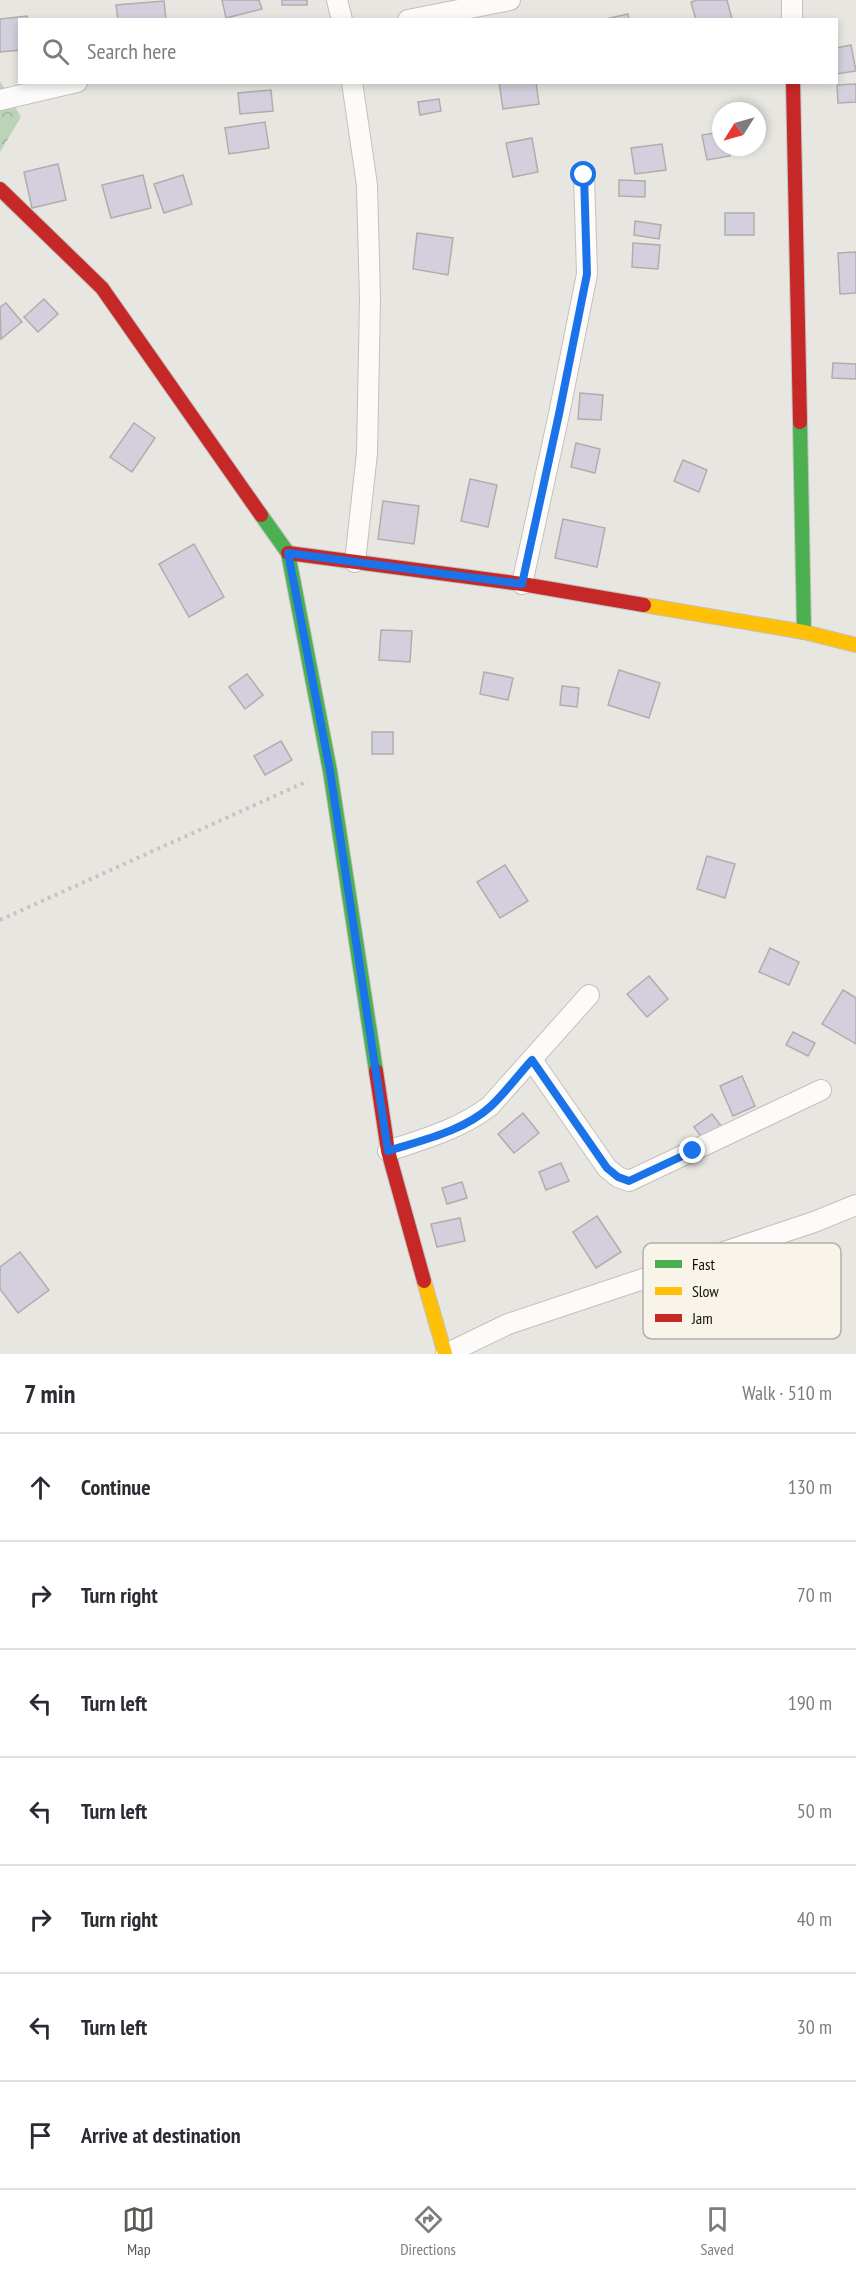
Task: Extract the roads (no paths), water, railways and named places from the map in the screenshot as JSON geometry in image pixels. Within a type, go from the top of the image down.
[{"type":"street","points":[[337,0],[342,18]]},
{"type":"street","points":[[418,18],[510,0]]},
{"type":"street","points":[[792,0],[792,18]]},
{"type":"street","points":[[0,100],[68,84]]},
{"type":"street","points":[[352,84],[367,185],[370,300],[367,453],[355,562]]},
{"type":"street","points":[[794,84],[804,632]]},
{"type":"street","points":[[522,584],[587,274],[584,175]]},
{"type":"street","points":[[0,189],[102,288],[288,553],[330,771],[388,1151],[445,1354],[508,1324],[643,1279]]},
{"type":"street","points":[[288,553],[522,584],[804,632],[856,645]]},
{"type":"street","points":[[388,1151],[450,1130],[474,1119],[490,1106],[589,995]]},
{"type":"street","points":[[532,1060],[607,1168],[618,1177],[629,1181],[821,1090]]},
{"type":"street","points":[[751,1243],[856,1205]]}]
